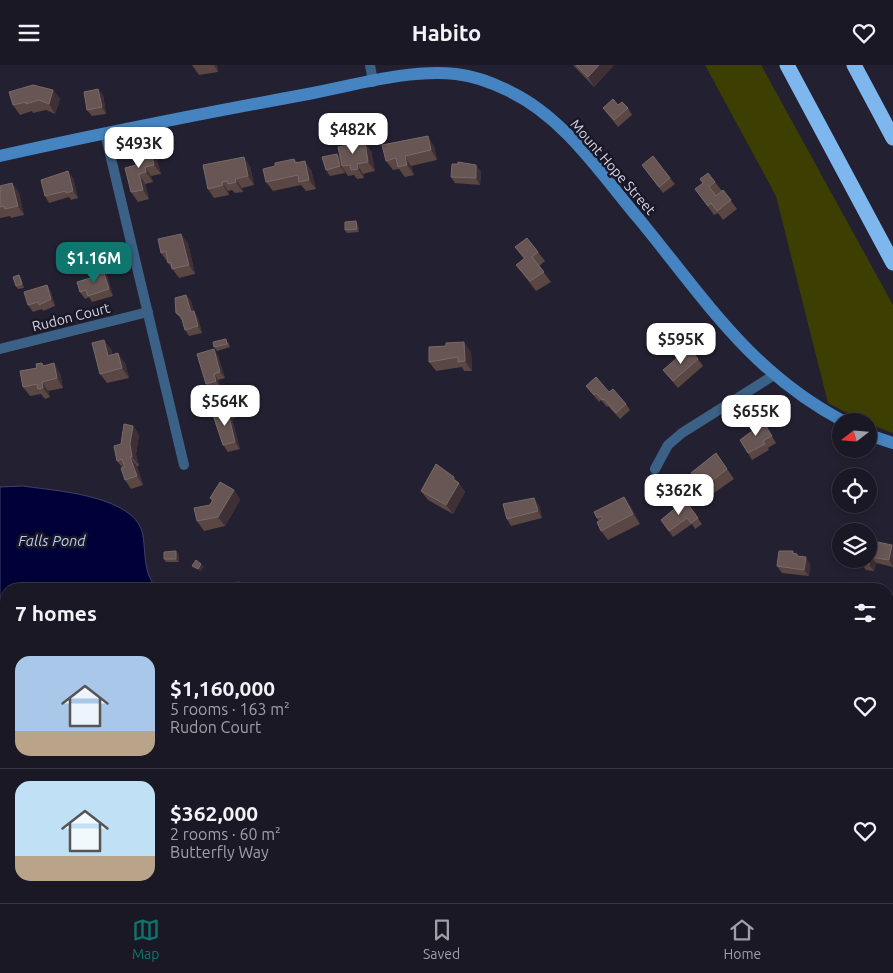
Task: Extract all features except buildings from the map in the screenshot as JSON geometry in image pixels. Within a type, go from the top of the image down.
[{"type":"highway","points":[[787,65],[893,263]]},
{"type":"highway","points":[[854,65],[893,138]]},
{"type":"street","points":[[370,65],[373,82]]},
{"type":"street","name":"Mount Hope Street","points":[[0,156],[105,133],[373,82],[429,74],[458,74],[510,92],[552,120],[584,153],[733,337],[774,375],[814,405],[832,415]]},
{"type":"street","points":[[105,133],[184,465]]},
{"type":"street","name":"Rudon Court","points":[[0,349],[148,312]]},
{"type":"street","points":[[655,469],[668,445],[682,433],[774,375]]},
{"type":"street","points":[[878,438],[893,443]]},
{"type":"shaded area","points":[[705,65],[761,65],[893,305],[893,433],[878,427],[878,413],[847,413],[828,403],[776,196]]},
{"type":"water","name":"Falls Pond","points":[[23,486],[73,493],[111,503],[126,512],[137,522],[143,536],[148,572],[153,583],[0,583],[0,487]]}]
